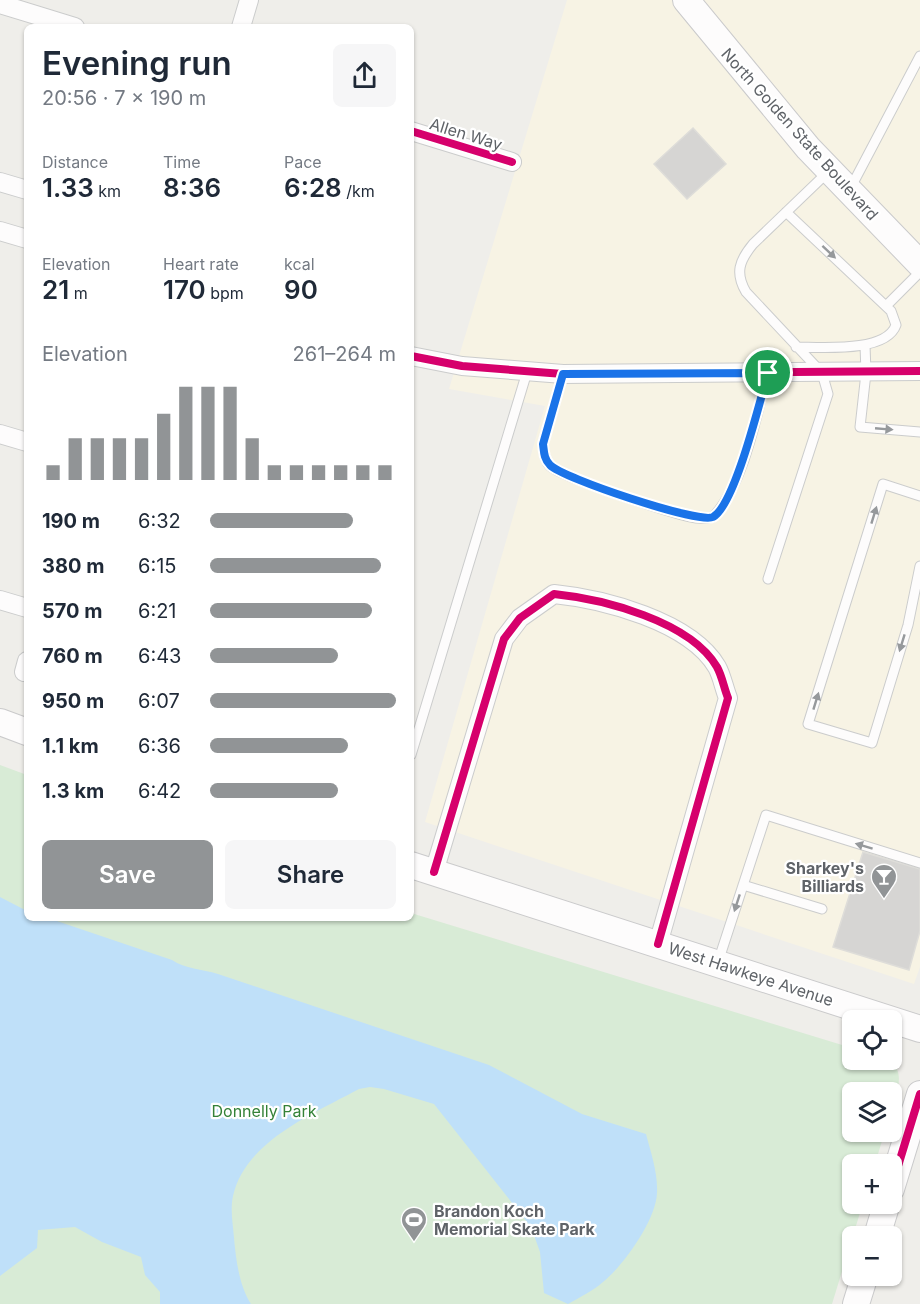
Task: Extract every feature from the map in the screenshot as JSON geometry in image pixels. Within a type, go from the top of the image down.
[{"type":"street","points":[[242,24],[249,0]]},
{"type":"street","name":"North Golden State Boulevard","points":[[686,0],[738,66],[829,170],[920,264]]},
{"type":"street","points":[[0,4],[65,24]]},
{"type":"street","name":"Allen Way","points":[[414,132],[513,162]]},
{"type":"street","points":[[0,182],[24,189]]},
{"type":"street","points":[[0,231],[24,239]]},
{"type":"street","points":[[414,357],[462,366],[563,374],[920,371]]},
{"type":"street","points":[[0,434],[24,441]]},
{"type":"street","points":[[423,869],[504,639],[520,618],[554,594],[580,596],[638,612],[688,637],[716,667],[728,698],[657,944]]},
{"type":"street","points":[[0,600],[24,607]]},
{"type":"street","points":[[0,722],[24,731]]},
{"type":"street","name":"West Hawkeye Avenue","points":[[423,869],[718,962],[920,1029]]},
{"type":"street","points":[[902,1154],[920,1094]]},
{"type":"street","points":[[856,1304],[862,1286]]},
{"type":"lane","points":[[849,191],[920,56]]},
{"type":"lane","points":[[768,579],[828,394],[822,373],[746,292],[739,279],[743,256],[829,170]]},
{"type":"lane","points":[[786,212],[886,306],[896,319],[894,330],[888,337],[865,345],[796,347]]},
{"type":"lane","points":[[886,306],[920,272]]},
{"type":"lane","points":[[865,345],[866,373],[860,427],[920,432]]},
{"type":"lane","points":[[414,745],[527,372]]},
{"type":"lane","points":[[563,374],[543,444],[544,455],[550,465],[575,478],[680,514],[703,519],[713,517],[728,496],[747,445],[768,373]]},
{"type":"lane","points":[[920,496],[883,484],[808,724],[872,743],[908,625],[920,566]]},
{"type":"lane","points":[[718,962],[766,815],[920,863]]},
{"type":"lane","points":[[743,885],[822,909]]},
{"type":"shaded area","points":[[567,0],[920,0],[920,967],[914,984],[425,822],[545,406],[449,389]]},
{"type":"green space","name":"Donnelly Park","points":[[0,765],[24,774],[24,921],[414,921],[414,914],[842,1045],[842,1070],[897,1070],[899,1082],[842,1082],[842,1142],[882,1142],[878,1154],[842,1154],[842,1214],[860,1214],[856,1226],[842,1226],[842,1271],[832,1304],[0,1304]]},
{"type":"water","points":[[0,897],[24,909],[24,921],[57,921],[182,965],[218,974],[489,1065],[582,1114],[646,1134],[655,1171],[657,1193],[655,1204],[638,1241],[620,1265],[603,1282],[568,1304],[544,1293],[540,1252],[531,1227],[434,1104],[370,1087],[359,1089],[284,1131],[252,1159],[240,1177],[233,1196],[232,1217],[239,1272],[251,1304],[160,1304],[160,1292],[145,1275],[141,1257],[102,1242],[75,1227],[38,1230],[37,1248],[0,1276]]},
{"type":"building","points":[[693,128],[726,164],[687,199],[654,164]]},
{"type":"building","name":"Sharkey's Billiards","points":[[863,852],[920,869],[920,931],[909,970],[833,947]]},
{"type":"cycle path","points":[[414,132],[512,162]]},
{"type":"cycle path","points":[[414,357],[462,366],[563,374],[920,371]]},
{"type":"cycle path","points":[[434,872],[504,639],[520,618],[554,594],[620,607],[666,625],[687,637],[704,651],[717,667],[728,698],[658,944]]},
{"type":"cycle path","points":[[902,1154],[920,1094]]},
{"type":"place","name":"Sharkey's Billiards","points":[[884,900]]},
{"type":"place","name":"Brandon Koch Memorial Skate Park","points":[[414,1243]]},
{"type":"route","points":[[768,373],[740,466],[723,507],[713,517],[703,519],[680,514],[575,478],[550,465],[544,455],[543,444],[563,374],[768,373]]}]
